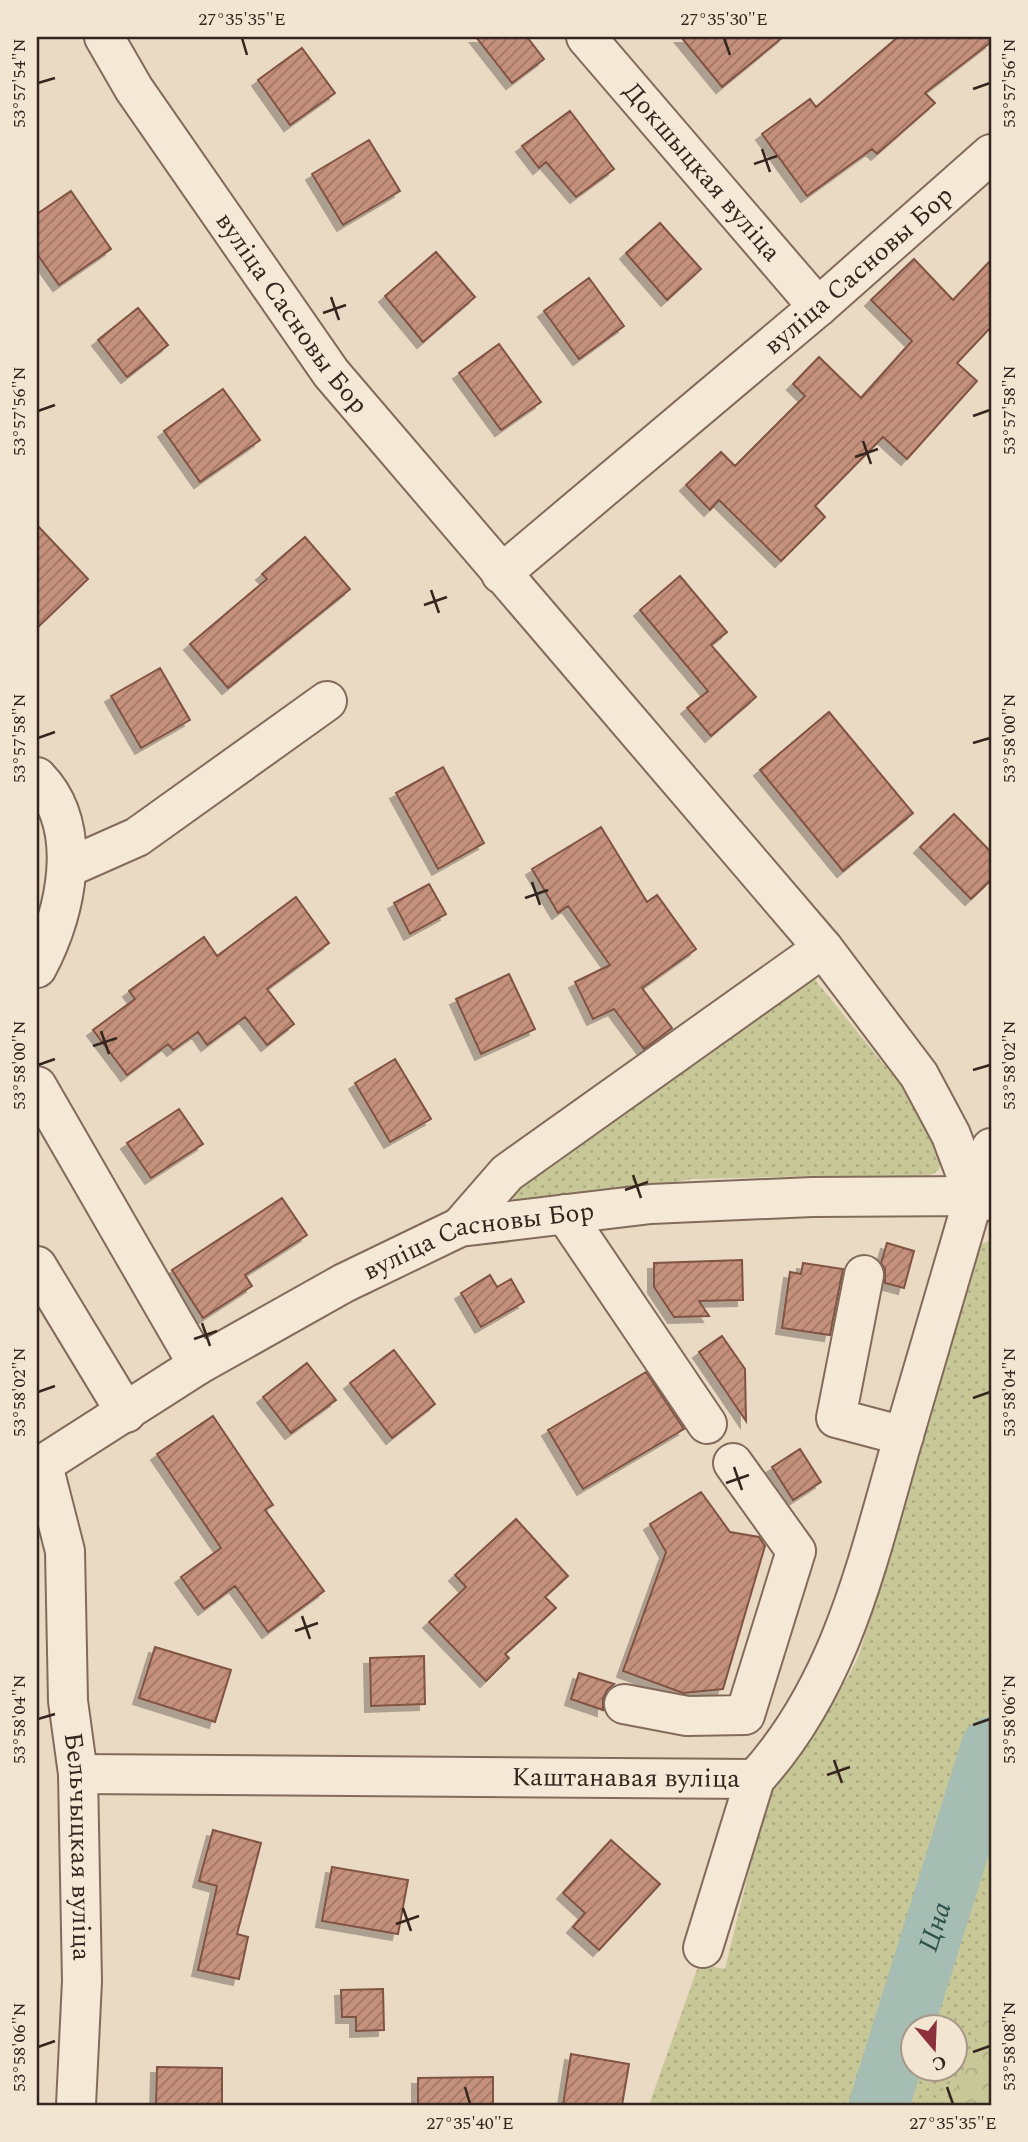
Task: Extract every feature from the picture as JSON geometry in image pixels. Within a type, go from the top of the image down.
[{"type":"street","name":"вуліца Сасновы Бор","points":[[40,1467],[198,1365],[344,1283],[460,1227],[651,1204],[812,1197],[983,1199],[919,1075],[823,947],[331,373],[134,89],[104,37]]},
{"type":"street","name":"Докшыцкая вуліца","points":[[586,37],[818,307]]},
{"type":"street","name":"вуліца Сасновы Бор","points":[[501,574],[818,307],[991,154]]},
{"type":"street","points":[[67,867],[137,837],[327,701]]},
{"type":"street","points":[[37,777],[57,805],[67,867],[60,908],[42,958]]},
{"type":"street","points":[[460,1227],[507,1173],[823,947]]},
{"type":"street","points":[[37,1086],[198,1365]]},
{"type":"street","points":[[983,1199],[991,1148]]},
{"type":"street","name":"Каштанавая вуліца","points":[[78,1774],[755,1779],[779,1752],[821,1685],[852,1609],[904,1436],[983,1199]]},
{"type":"street","points":[[565,1214],[707,1424]]},
{"type":"street","points":[[37,1266],[126,1413]]},
{"type":"street","points":[[864,1275],[836,1418],[904,1436]]},
{"type":"street","points":[[733,1463],[796,1551],[745,1715]]},
{"type":"street","name":"Бельчыцкая вуліца","points":[[40,1467],[65,1551],[68,1701],[78,1774],[82,1981],[76,2105]]},
{"type":"street","points":[[624,1704],[687,1716],[745,1715],[793,1732]]},
{"type":"street","points":[[703,1948],[755,1779]]},
{"type":"green space","points":[[807,970],[938,1135],[944,1154],[938,1171],[922,1179],[901,1183],[819,1176],[692,1179],[584,1199],[521,1202],[513,1199],[510,1194]]},
{"type":"green space","points":[[991,1240],[991,1705],[861,2105],[649,2105],[699,1964],[725,1969],[767,1797],[789,1760],[812,1737],[858,1658],[871,1617],[958,1261],[973,1248]]},
{"type":"green space","points":[[991,1786],[991,2105],[890,2105],[898,2080],[898,2082],[968,2082],[968,2012],[919,2012]]},
{"type":"green space","points":[[991,1997],[991,2105],[950,2105],[959,2082],[968,2082],[968,2058]]},
{"type":"building","points":[[476,37],[527,37],[544,59],[512,83]]},
{"type":"building","points":[[681,37],[783,37],[722,87]]},
{"type":"building","points":[[898,37],[991,37],[991,42],[925,93],[935,103],[877,154],[872,149],[807,196],[762,134],[810,99],[816,107]]},
{"type":"building","points":[[302,48],[335,93],[290,125],[258,80]]},
{"type":"building","points":[[570,111],[614,169],[576,197],[546,162],[539,168],[522,146]]},
{"type":"building","points":[[369,140],[400,191],[343,225],[312,174]]},
{"type":"building","points":[[71,191],[111,249],[59,285],[37,254],[37,214]]},
{"type":"building","points":[[660,223],[701,269],[667,300],[626,253]]},
{"type":"building","points":[[436,252],[475,297],[423,342],[385,296]]},
{"type":"building","points":[[914,259],[953,300],[991,260],[991,327],[957,363],[977,381],[907,459],[883,437],[815,506],[825,517],[781,561],[719,500],[710,510],[686,485],[721,452],[735,466],[805,396],[793,384],[819,357],[861,398],[912,341],[871,300]]},
{"type":"building","points":[[589,278],[624,326],[579,359],[544,311]]},
{"type":"building","points":[[138,308],[168,345],[127,377],[98,340]]},
{"type":"building","points":[[499,344],[541,402],[501,430],[459,373]]},
{"type":"building","points":[[223,389],[260,440],[200,482],[164,431]]},
{"type":"building","points":[[37,525],[88,579],[37,628]]},
{"type":"building","points":[[305,537],[350,589],[228,688],[190,644],[267,579],[262,574]]},
{"type":"building","points":[[680,576],[727,632],[711,645],[756,697],[711,736],[687,708],[708,691],[640,610]]},
{"type":"building","points":[[160,668],[190,720],[141,748],[111,696]]},
{"type":"building","points":[[829,712],[913,813],[843,871],[760,770]]},
{"type":"building","points":[[443,767],[484,843],[438,869],[396,793]]},
{"type":"building","points":[[954,814],[991,852],[991,880],[971,899],[920,847]]},
{"type":"building","points":[[601,827],[647,902],[657,895],[696,949],[642,988],[672,1028],[644,1049],[614,1009],[593,1019],[575,982],[610,965],[568,906],[558,913],[532,869]]},
{"type":"building","points":[[429,884],[446,914],[410,934],[394,903]]},
{"type":"building","points":[[296,897],[329,943],[267,989],[294,1024],[267,1045],[245,1017],[207,1045],[198,1032],[173,1050],[168,1044],[127,1075],[93,1030],[135,999],[129,991],[204,937],[217,956]]},
{"type":"building","points":[[509,974],[535,1029],[481,1054],[456,999]]},
{"type":"building","points":[[395,1059],[431,1119],[390,1142],[355,1083]]},
{"type":"building","points":[[179,1109],[203,1144],[151,1178],[127,1143]]},
{"type":"building","points":[[282,1198],[307,1235],[245,1275],[252,1286],[203,1318],[172,1270]]},
{"type":"building","points":[[887,1243],[914,1251],[904,1288],[885,1283],[885,1269],[881,1263]]},
{"type":"building","points":[[742,1260],[743,1300],[699,1301],[709,1316],[674,1317],[654,1287],[654,1263]]},
{"type":"building","points":[[803,1263],[843,1269],[830,1335],[782,1328],[790,1272],[801,1274]]},
{"type":"building","points":[[490,1275],[497,1287],[511,1279],[524,1302],[481,1327],[461,1293]]},
{"type":"building","points":[[722,1336],[745,1369],[746,1421],[699,1352]]},
{"type":"building","points":[[394,1350],[435,1404],[392,1438],[350,1383]]},
{"type":"building","points":[[307,1363],[336,1400],[291,1433],[263,1397]]},
{"type":"building","points":[[646,1372],[684,1429],[583,1489],[548,1430]]},
{"type":"building","points":[[213,1416],[273,1505],[265,1510],[324,1591],[268,1632],[235,1586],[204,1609],[181,1577],[221,1548],[157,1454]]},
{"type":"building","points":[[800,1449],[821,1482],[793,1500],[772,1467]]},
{"type":"building","points":[[701,1492],[730,1532],[759,1537],[765,1546],[723,1689],[683,1693],[623,1671],[666,1552],[650,1524]]},
{"type":"building","points":[[516,1519],[568,1576],[545,1597],[556,1608],[505,1654],[509,1658],[486,1681],[429,1622],[466,1587],[455,1575]]},
{"type":"building","points":[[155,1647],[231,1670],[215,1722],[139,1698]]},
{"type":"building","points":[[424,1656],[425,1704],[371,1706],[370,1658]]},
{"type":"building","points":[[579,1673],[614,1684],[603,1699],[603,1710],[571,1699]]},
{"type":"building","points":[[213,1830],[261,1843],[237,1934],[248,1937],[239,1979],[198,1970],[217,1886],[199,1881]]},
{"type":"building","points":[[611,1840],[660,1884],[599,1950],[573,1927],[585,1913],[563,1893]]},
{"type":"building","points":[[332,1867],[408,1880],[398,1934],[322,1921]]},
{"type":"building","points":[[383,1989],[384,2030],[356,2031],[356,2017],[342,2017],[341,1990]]},
{"type":"building","points":[[571,2054],[629,2064],[622,2105],[563,2105]]},
{"type":"building","points":[[157,2067],[222,2068],[222,2105],[156,2105]]},
{"type":"building","points":[[493,2077],[493,2105],[418,2105],[418,2078]]},
{"type":"waterway","name":"Цна","points":[[879,2105],[991,1747]]}]
